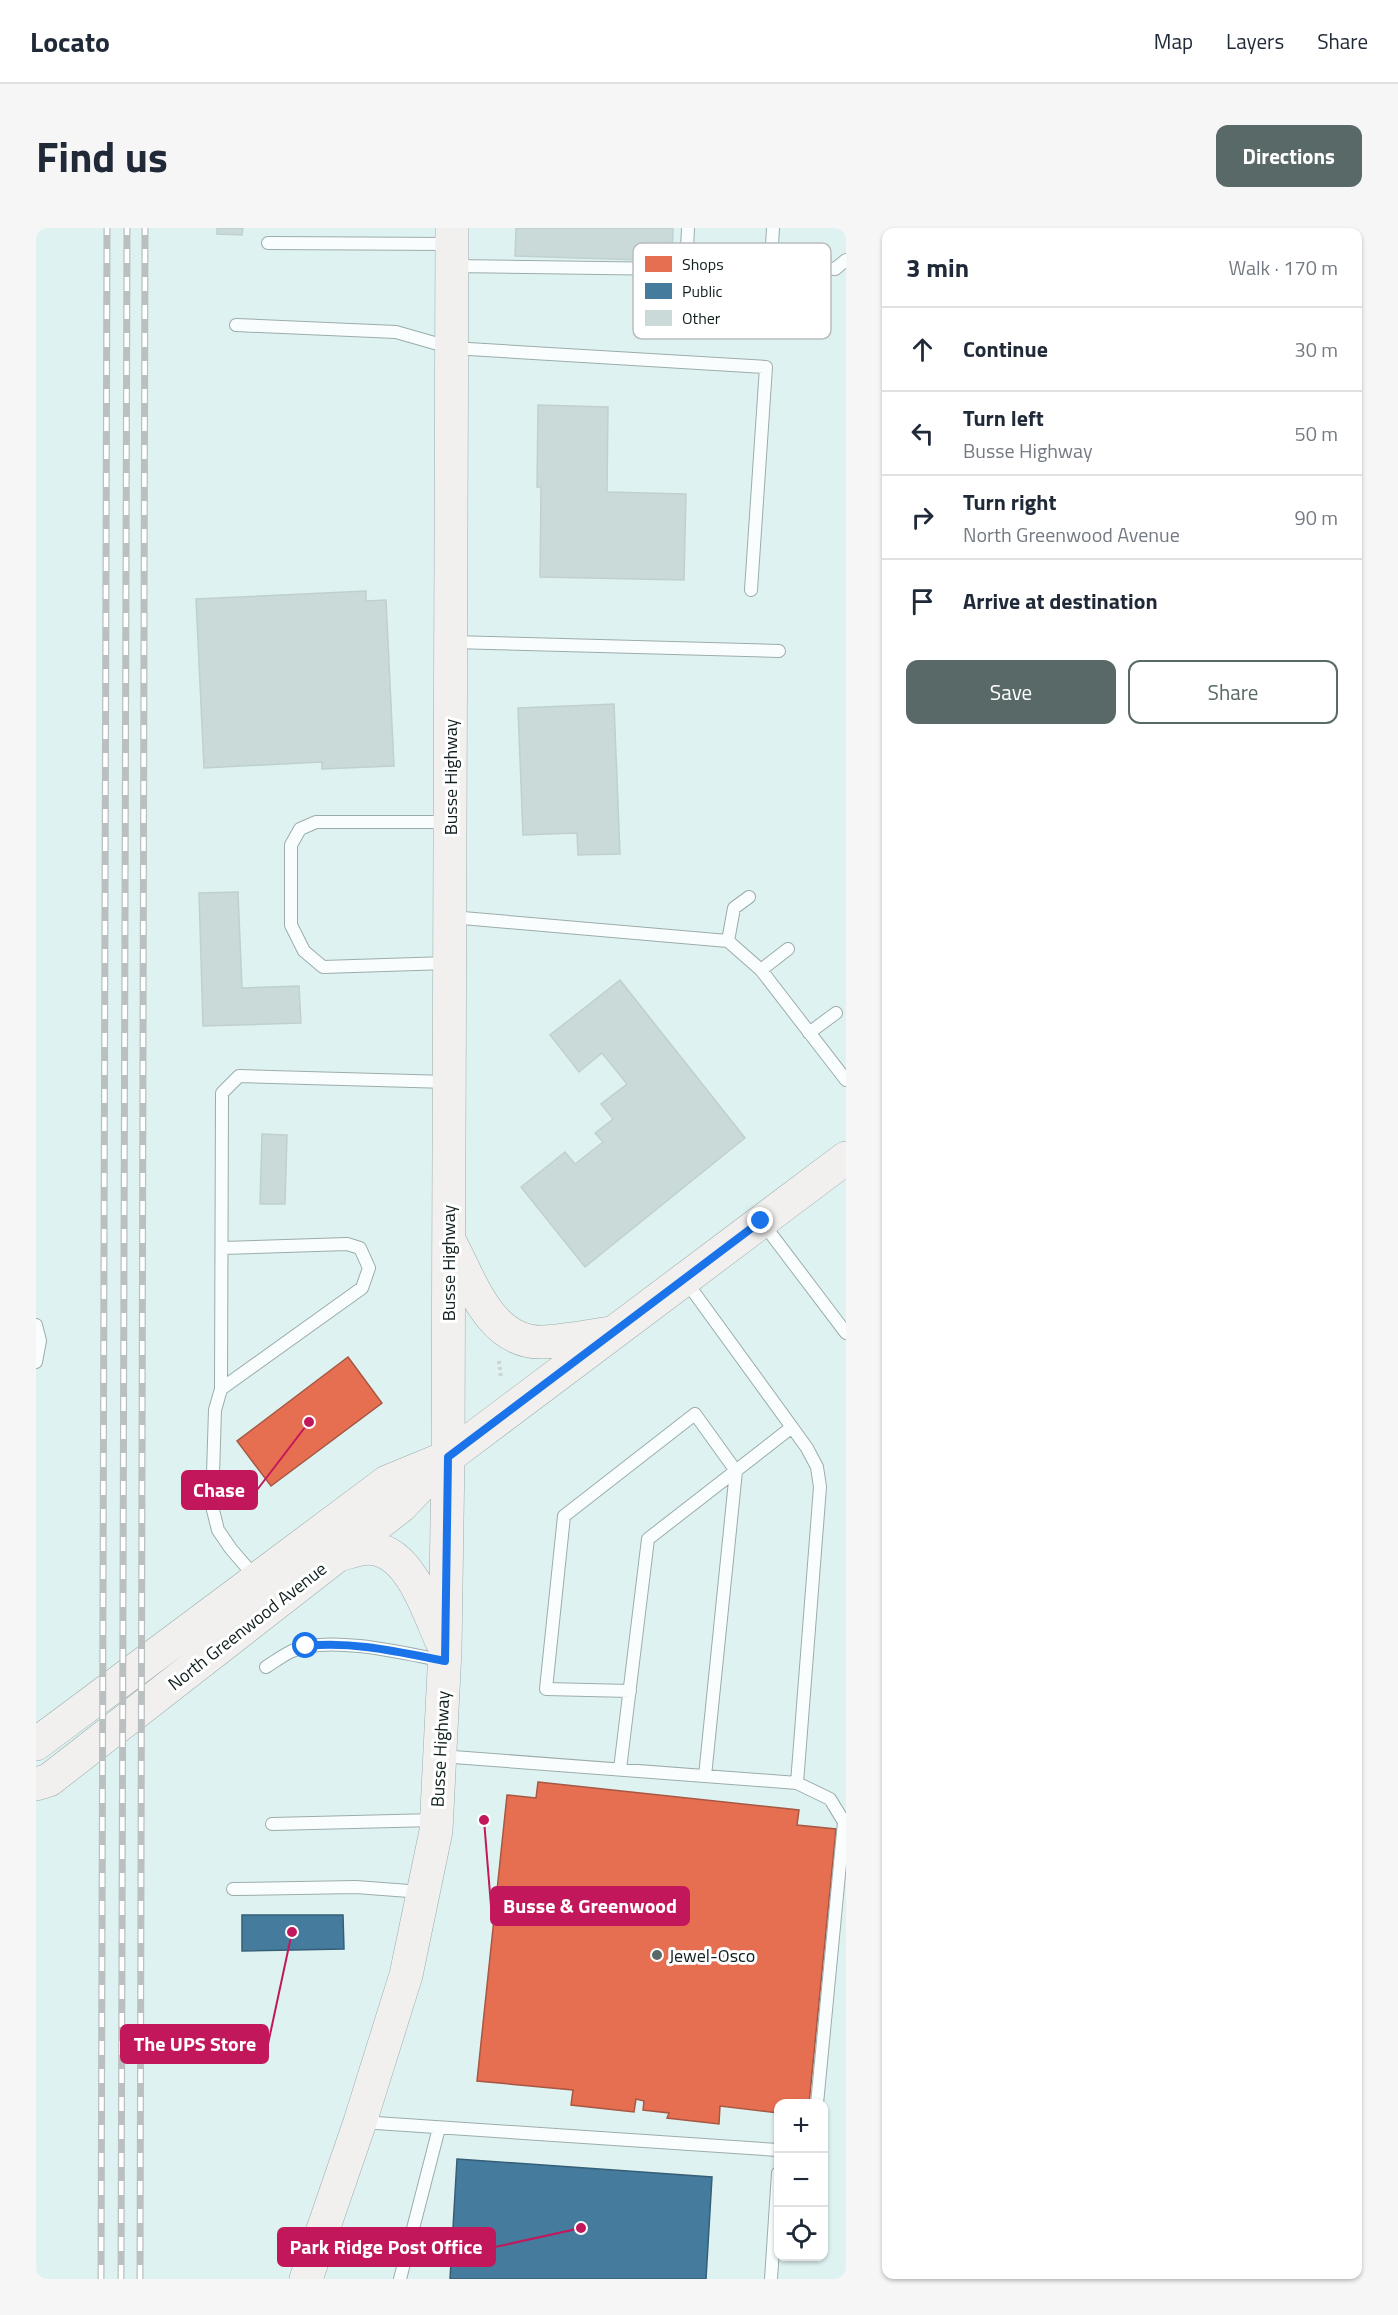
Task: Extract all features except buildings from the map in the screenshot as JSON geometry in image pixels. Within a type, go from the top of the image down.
[{"type":"main road","name":"Busse Highway","points":[[306,2279],[360,2122],[405,1975],[436,1831],[445,1656],[448,1457],[452,246]]},
{"type":"main road","name":"North Greenwood Avenue","points":[[36,1784],[49,1780],[402,1506],[448,1457],[846,1158]]},
{"type":"main road","points":[[448,1238],[486,1312],[505,1331],[523,1339],[541,1342],[613,1333]]},
{"type":"main road","name":"North Greenwood Avenue","points":[[36,1743],[387,1482],[448,1457]]},
{"type":"main road","points":[[339,1555],[374,1548],[389,1554],[396,1560],[416,1584],[445,1656]]},
{"type":"lane","points":[[687,243],[688,228]]},
{"type":"lane","points":[[772,243],[773,228]]},
{"type":"lane","points":[[268,243],[452,246],[633,265]]},
{"type":"lane","points":[[831,269],[835,269],[846,260]]},
{"type":"lane","points":[[236,325],[396,333],[452,348],[766,367],[751,590]]},
{"type":"lane","points":[[450,642],[779,651]]},
{"type":"lane","points":[[449,963],[323,967],[304,951],[291,925],[291,845],[300,829],[316,822],[450,822]]},
{"type":"lane","points":[[728,941],[734,908],[749,897]]},
{"type":"lane","points":[[450,916],[728,941],[761,970],[846,1080]]},
{"type":"lane","points":[[761,970],[788,949]]},
{"type":"lane","points":[[809,1033],[836,1012]]},
{"type":"lane","points":[[257,1579],[218,1530],[212,1506],[215,1410],[221,1389],[222,1093],[239,1076],[449,1082]]},
{"type":"lane","points":[[761,1221],[846,1333]]},
{"type":"lane","points":[[221,1389],[362,1288],[369,1268],[360,1248],[347,1244],[222,1248]]},
{"type":"lane","points":[[685,1279],[807,1448],[817,1467],[820,1487],[797,1783]]},
{"type":"lane","points":[[36,1325],[40,1341],[36,1362]]},
{"type":"lane","points":[[630,1691],[546,1689],[564,1516],[695,1414],[736,1470],[705,1776]]},
{"type":"lane","points":[[620,1769],[648,1539],[792,1427]]},
{"type":"lane","points":[[266,1667],[290,1651],[321,1645],[375,1647],[445,1656]]},
{"type":"lane","points":[[439,1756],[797,1783],[830,1799],[844,1822],[817,2099]]},
{"type":"lane","points":[[272,1824],[436,1820]]},
{"type":"lane","points":[[233,1889],[356,1887],[423,1892]]},
{"type":"lane","points":[[360,2122],[774,2150]]},
{"type":"lane","points":[[400,2279],[439,2128]]},
{"type":"lane","points":[[771,2279],[776,2207]]},
{"type":"railway","points":[[101,2279],[107,228]]},
{"type":"railway","points":[[121,2279],[127,228]]},
{"type":"railway","points":[[140,2279],[145,228]]},
{"type":"place","name":"Chase","points":[[309,1422]]},
{"type":"place","name":"Busse & Greenwood","points":[[484,1820]]},
{"type":"place","name":"The UPS Store","points":[[292,1932]]},
{"type":"place","name":"Jewel-Osco","points":[[657,1955]]},
{"type":"place","name":"Park Ridge Post Office","points":[[581,2228]]},
{"type":"route","points":[[306,1646],[375,1647],[445,1661],[448,1457],[761,1221]]}]
